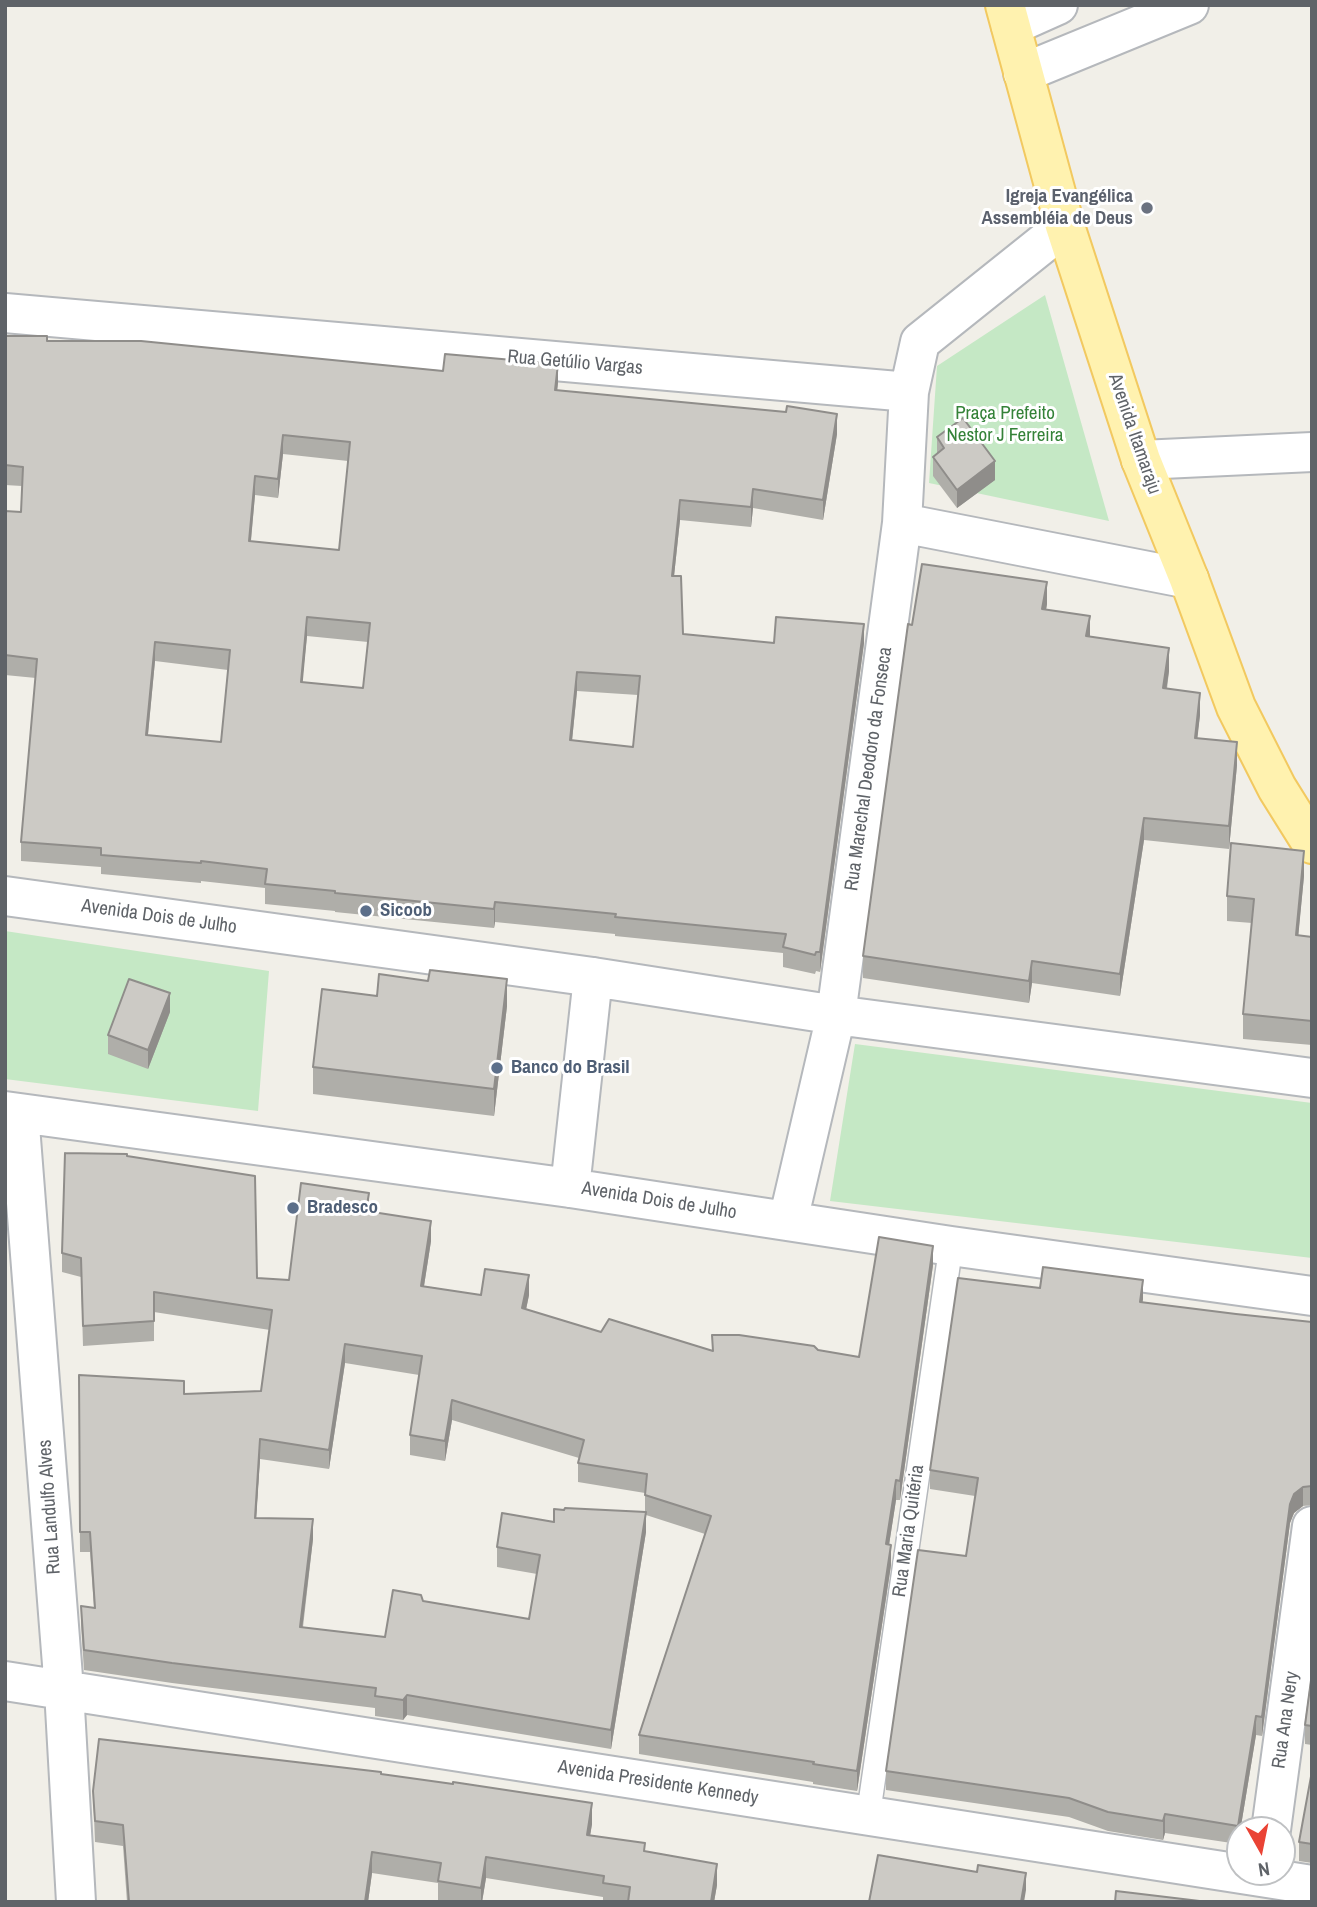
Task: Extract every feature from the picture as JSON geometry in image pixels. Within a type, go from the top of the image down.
[{"type":"main road","name":"Avenida Itamaraju","points":[[1008,16],[1065,226],[1141,460],[1236,707],[1277,788],[1312,844]]},
{"type":"street","points":[[1008,16],[1058,5]]},
{"type":"street","points":[[1023,73],[1189,5]]},
{"type":"street","points":[[1065,226],[920,342],[909,392],[902,523],[1189,579]]},
{"type":"street","name":"Rua Getúlio Vargas","points":[[5,313],[909,392]]},
{"type":"street","points":[[1141,460],[1312,452]]},
{"type":"street","name":"Rua Marechal Deodoro da Fonseca","points":[[788,1221],[836,1015],[902,523]]},
{"type":"street","name":"Avenida Dois de Julho","points":[[5,896],[593,977],[836,1015],[1312,1078]]},
{"type":"street","points":[[570,1188],[593,977]]},
{"type":"street","name":"Avenida Dois de Julho","points":[[12,1112],[570,1188],[951,1246],[1312,1296]]},
{"type":"street","name":"Rua Landulfo Alves","points":[[12,1112],[64,1690],[76,1902]]},
{"type":"street","name":"Rua Ana Nery","points":[[1273,1816],[1312,1526]]},
{"type":"street","name":"Avenida Presidente Kennedy","points":[[5,1681],[868,1816],[1226,1877]]},
{"type":"lane","name":"Rua Maria Quitéria","points":[[868,1816],[951,1246]]},
{"type":"green space","name":"Praça Prefeito Nestor J Ferreira","points":[[1045,295],[1109,521],[929,483],[937,366]]},
{"type":"green space","points":[[5,931],[269,971],[258,1111],[5,1079]]},
{"type":"green space","points":[[855,1044],[1312,1103],[1312,1258],[830,1201]]},
{"type":"building","points":[[5,336],[47,336],[47,341],[141,341],[443,371],[445,354],[558,364],[555,390],[786,412],[787,406],[837,414],[823,500],[753,489],[751,507],[680,500],[672,576],[681,576],[683,634],[774,643],[776,617],[864,624],[820,952],[815,955],[783,947],[786,934],[495,902],[494,909],[335,893],[265,884],[267,869],[201,861],[101,855],[101,848],[21,842],[37,659],[5,655],[5,511],[21,512],[23,467],[5,465]],"holes":[[[283,435],[350,442],[339,550],[249,541],[255,476],[278,479]],[[307,617],[370,623],[363,688],[301,682]],[[155,642],[230,650],[221,742],[146,735]],[[577,672],[640,676],[633,747],[570,740]]]},
{"type":"building","points":[[963,418],[995,461],[957,490],[933,457],[944,448],[937,437]]},
{"type":"building","points":[[922,564],[1047,582],[1042,609],[1090,616],[1086,636],[1169,648],[1163,688],[1200,693],[1195,738],[1237,742],[1229,826],[1144,818],[1120,974],[1032,961],[1029,981],[863,956],[908,624],[912,625]]},
{"type":"building","points":[[1231,843],[1304,851],[1296,935],[1312,937],[1312,1021],[1243,1014],[1254,899],[1227,896]]},
{"type":"building","points":[[430,970],[507,979],[494,1089],[313,1067],[322,989],[377,996],[379,974],[428,981]]},
{"type":"building","points":[[129,979],[170,993],[148,1050],[108,1035]]},
{"type":"building","points":[[65,1153],[127,1154],[255,1176],[257,1278],[289,1280],[301,1183],[369,1193],[366,1211],[431,1221],[421,1286],[481,1295],[485,1269],[529,1275],[522,1308],[601,1332],[609,1319],[713,1351],[712,1335],[739,1335],[814,1346],[818,1350],[859,1357],[879,1237],[933,1246],[900,1481],[896,1480],[886,1544],[891,1545],[857,1771],[639,1735],[711,1516],[645,1495],[647,1474],[578,1463],[584,1440],[452,1400],[445,1441],[410,1435],[422,1356],[345,1344],[329,1450],[260,1439],[255,1518],[313,1519],[300,1627],[385,1637],[393,1590],[421,1595],[423,1601],[529,1619],[540,1555],[497,1547],[502,1513],[554,1522],[554,1509],[646,1512],[611,1730],[407,1695],[403,1700],[375,1696],[376,1688],[84,1650],[81,1606],[95,1608],[90,1532],[80,1532],[79,1375],[184,1381],[184,1394],[261,1391],[272,1310],[154,1292],[154,1321],[83,1326],[81,1258],[62,1253]]},
{"type":"building","points":[[1043,1267],[1143,1280],[1140,1302],[1312,1322],[1312,1486],[1303,1487],[1294,1494],[1290,1504],[1262,1717],[1256,1716],[1240,1816],[1226,1816],[1226,1824],[1165,1814],[1163,1821],[1108,1812],[1069,1798],[886,1771],[918,1550],[966,1556],[978,1478],[930,1470],[958,1278],[1040,1288]]},
{"type":"building","points":[[1312,1673],[1312,1726],[1305,1725]]},
{"type":"building","points":[[99,1739],[381,1772],[592,1803],[587,1835],[645,1843],[644,1851],[717,1864],[711,1902],[628,1902],[630,1887],[603,1883],[604,1876],[486,1857],[481,1888],[438,1881],[441,1863],[372,1852],[365,1902],[129,1902],[123,1825],[95,1821],[93,1791]]},
{"type":"building","points":[[1312,1771],[1312,1844],[1299,1842]]},
{"type":"building","points":[[878,1855],[977,1872],[978,1865],[1026,1873],[1021,1902],[869,1902]]},
{"type":"building","points":[[1116,1891],[1208,1902],[1115,1902]]},
{"type":"place","name":"Igreja Evangélica Assembléia de Deus","points":[[1147,208]]},
{"type":"place","name":"Sicoob","points":[[366,911]]},
{"type":"place","name":"Banco do Brasil","points":[[497,1068]]},
{"type":"place","name":"Bradesco","points":[[293,1208]]}]
